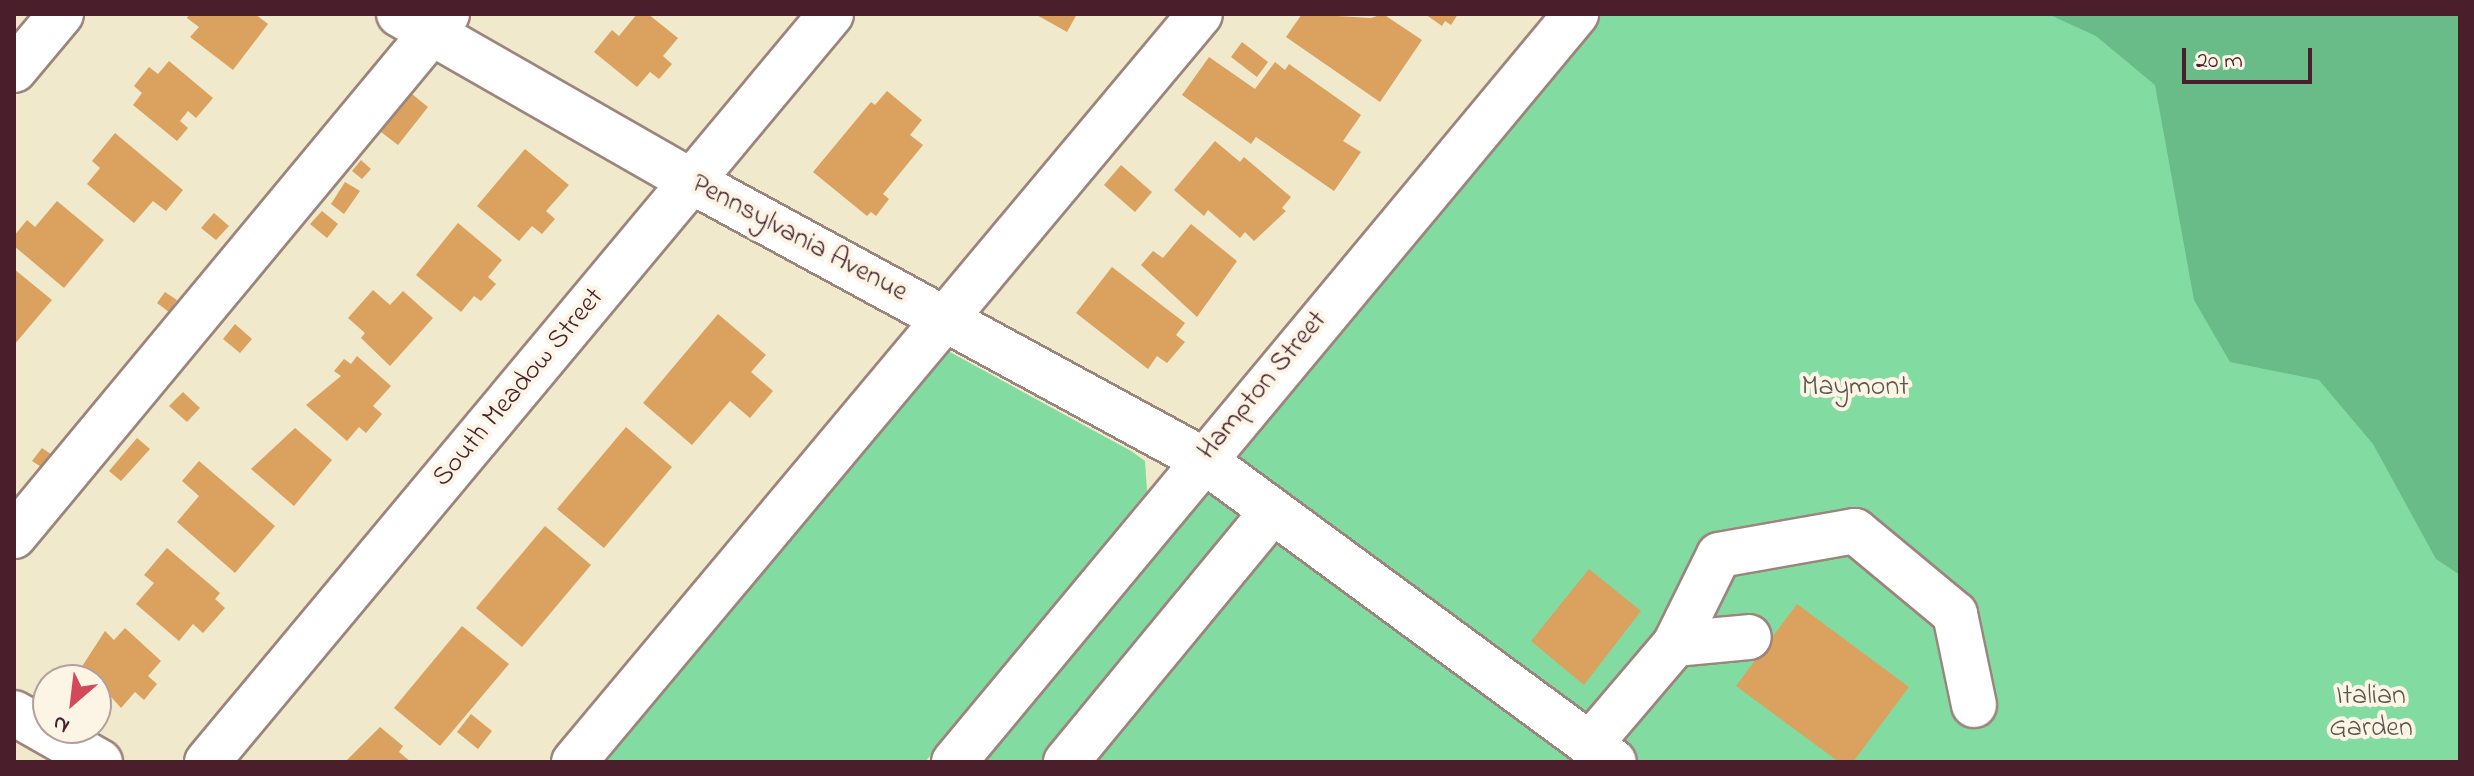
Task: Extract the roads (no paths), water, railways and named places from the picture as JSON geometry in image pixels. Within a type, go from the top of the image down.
[{"type":"street","points":[[14,70],[61,14]]},
{"type":"street","name":"South Meadow Street","points":[[207,762],[831,14]]},
{"type":"street","points":[[574,762],[1200,14]]},
{"type":"street","name":"Hampton Street","points":[[954,762],[1202,459],[1576,14]]},
{"type":"street","points":[[14,536],[426,20]]},
{"type":"street","name":"Pennsylvania Avenue","points":[[426,20],[691,181],[1202,459],[1602,753]]},
{"type":"street","points":[[1066,762],[1273,511]]},
{"type":"street","points":[[1602,753],[1675,644],[1719,555],[1855,531],[1955,614],[1974,705]]},
{"type":"street","points":[[1675,644],[1749,637]]},
{"type":"street","points":[[14,713],[100,762]]},
{"type":"park label","name":"Maymont","points":[[1855,388]]},
{"type":"park label","name":"Italian Garden","points":[[2371,713]]}]
